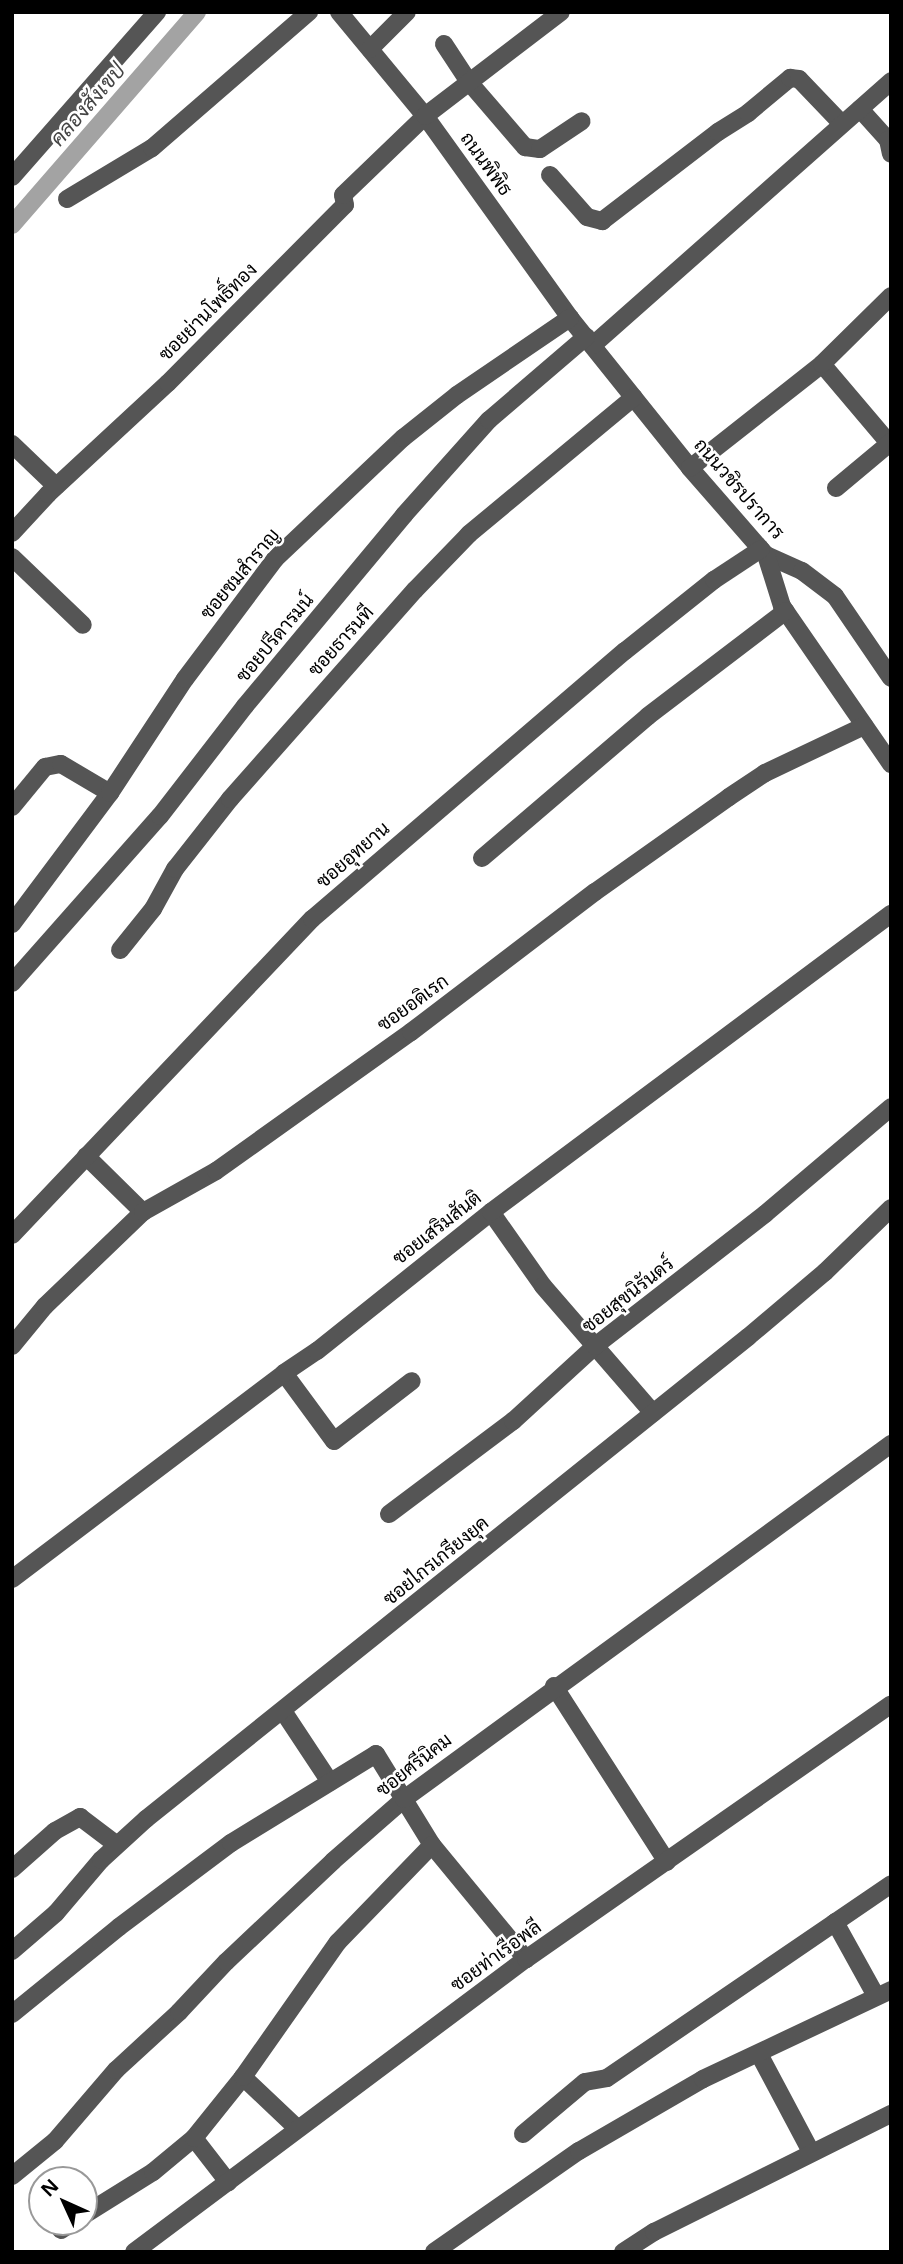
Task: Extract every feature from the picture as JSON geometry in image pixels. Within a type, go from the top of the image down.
[{"type":"street","points":[[12,177],[157,12]]},
{"type":"street","points":[[67,199],[152,148],[309,12]]},
{"type":"street","name":"ถนนพิพิธ","points":[[339,12],[425,116],[589,341]]},
{"type":"street","points":[[370,49],[407,12]]},
{"type":"street","name":"ซอยย่านโพธิ์ทอง","points":[[12,533],[56,486],[177,374],[345,205],[343,195],[425,116],[561,12]]},
{"type":"street","points":[[444,44],[469,82],[525,147],[540,149],[582,121]]},
{"type":"street","points":[[550,175],[587,218],[602,221],[718,132],[748,113],[790,78],[799,79],[842,124]]},
{"type":"street","name":"ซอยปรีดารมน์","points":[[12,983],[160,816],[245,706],[472,439],[536,377],[589,341],[891,81]]},
{"type":"street","points":[[860,109],[888,140],[891,154]]},
{"type":"street","points":[[690,468],[822,364],[891,296]]},
{"type":"street","name":"ซอยชมสำราญ","points":[[12,925],[110,793],[185,680],[275,559],[403,438],[457,395],[570,318]]},
{"type":"street","name":"ถนนวชิรปราการ","points":[[589,341],[690,468],[764,552],[802,571],[835,596],[891,678]]},
{"type":"street","points":[[822,364],[890,443],[836,488]]},
{"type":"street","name":"ซอยธารนที","points":[[120,950],[153,908],[175,869],[230,799],[415,590],[469,534],[634,397]]},
{"type":"street","points":[[12,444],[56,486]]},
{"type":"street","points":[[764,552],[786,611],[864,726],[884,741],[891,764]]},
{"type":"street","name":"ซอยอุทยาน","points":[[12,1235],[331,902],[667,616],[764,552]]},
{"type":"street","points":[[12,557],[83,625]]},
{"type":"street","points":[[482,858],[648,716],[786,611]]},
{"type":"street","name":"ซอยอดิเรก","points":[[12,1346],[45,1307],[143,1212],[216,1171],[411,1032],[595,892],[729,797],[765,773],[864,726]]},
{"type":"street","points":[[12,807],[45,767],[61,764],[110,793]]},
{"type":"street","name":"ซอยเสริมสันติ","points":[[12,1579],[284,1373],[317,1351],[491,1212],[891,914]]},
{"type":"street","name":"ซอยสุขนิรันดร์","points":[[389,1514],[513,1421],[595,1346],[765,1214],[891,1107]]},
{"type":"street","points":[[86,1156],[143,1212]]},
{"type":"street","name":"ซอยไกรเกรียงยุค","points":[[12,1951],[56,1913],[117,1845],[825,1272],[891,1208]]},
{"type":"street","points":[[491,1212],[543,1286],[653,1413]]},
{"type":"street","points":[[284,1373],[334,1441],[412,1381]]},
{"type":"street","name":"ซอยศรีนิคม","points":[[14,2173],[55,2141],[116,2070],[179,2012],[226,1962],[404,1798],[554,1686],[891,1444]]},
{"type":"street","points":[[554,1686],[667,1862]]},
{"type":"street","name":"ซอยท่าเรือพลี","points":[[134,2252],[526,1959],[891,1704]]},
{"type":"street","points":[[284,1711],[330,1782]]},
{"type":"street","points":[[12,2014],[119,1927],[231,1843],[376,1754],[432,1844],[526,1959]]},
{"type":"street","points":[[12,1869],[55,1831],[80,1817],[117,1845]]},
{"type":"street","points":[[98,2206],[152,2172],[194,2138],[243,2077],[338,1942],[432,1844]]},
{"type":"street","points":[[523,2134],[585,2082],[607,2078],[891,1884]]},
{"type":"street","points":[[434,2252],[579,2151],[703,2079],[884,1993],[835,1922]]},
{"type":"street","points":[[759,2053],[811,2152]]},
{"type":"street","points":[[243,2077],[297,2129]]},
{"type":"street","points":[[623,2252],[654,2232],[891,2114]]},
{"type":"street","points":[[194,2138],[228,2182]]},
{"type":"waterway","name":"คลองสังเขป","points":[[12,225],[197,12]]}]
